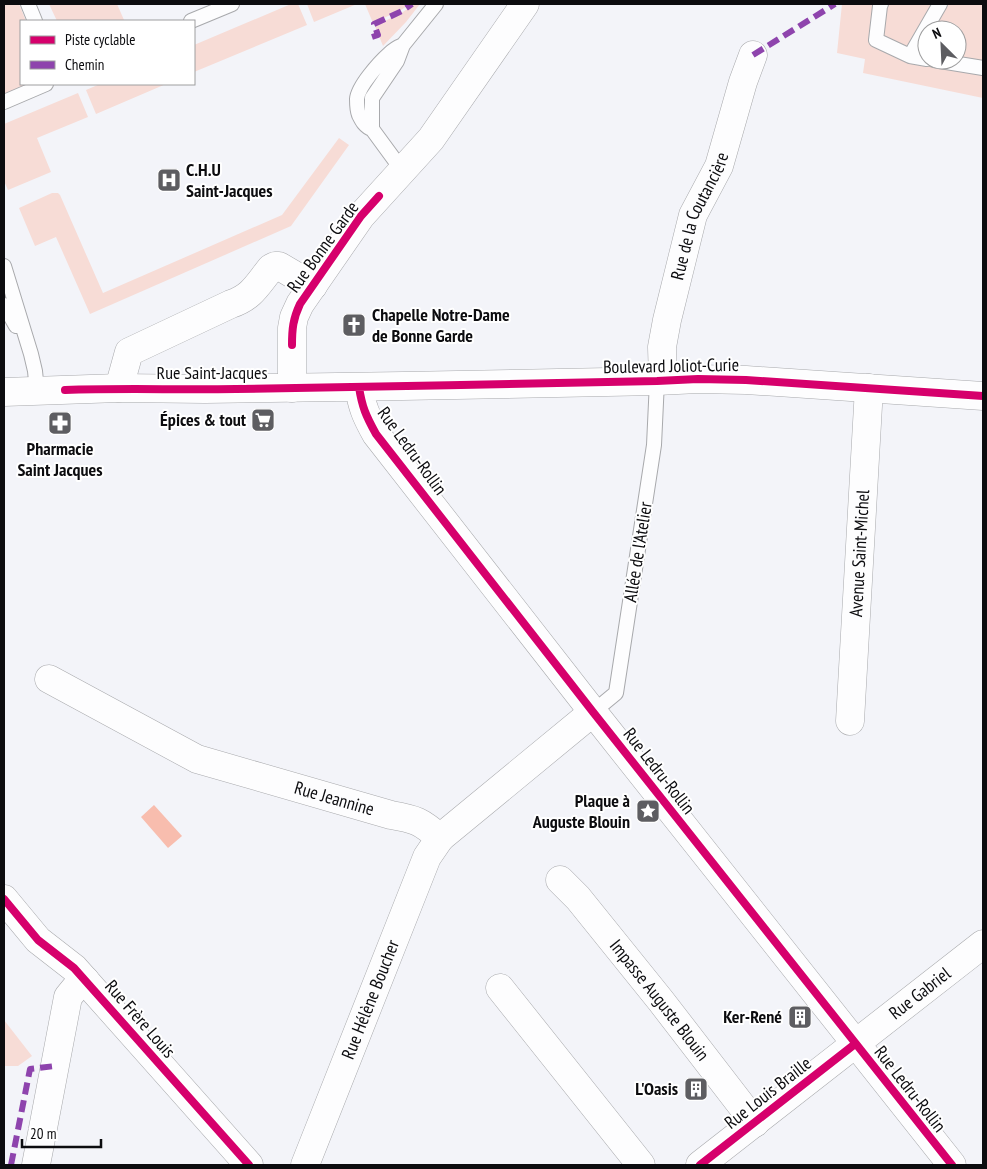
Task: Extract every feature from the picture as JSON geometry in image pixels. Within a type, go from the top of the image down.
[{"type":"street","name":"Rue Bonne Garde","points":[[292,388],[292,328],[294,317],[300,304],[361,216],[431,139],[526,4]]},
{"type":"street","name":"Rue de la Coutancière","points":[[660,380],[662,347],[667,320],[693,215],[719,166],[743,82],[753,55]]},
{"type":"street","name":"Rue Saint-Jacques","points":[[119,388],[129,352],[242,300],[251,293],[271,268],[279,266],[313,286]]},
{"type":"street","name":"Boulevard Joliot-Curie","points":[[359,387],[698,379],[746,380],[869,388],[982,390]]},
{"type":"street","name":"Rue Saint-Jacques","points":[[4,392],[119,388],[359,387]]},
{"type":"street","name":"Rue Ledru-Rollin","points":[[359,387],[362,405],[376,434],[593,712],[952,1165]]},
{"type":"street","name":"Avenue Saint-Michel","points":[[850,721],[869,388]]},
{"type":"street","name":"Rue Jeannine","points":[[48,679],[197,759],[391,815],[410,818],[425,825],[440,838]]},
{"type":"street","points":[[440,838],[593,712]]},
{"type":"street","name":"Rue Hélène Boucher","points":[[305,1165],[427,857],[440,838]]},
{"type":"street","name":"Impasse Auguste Blouin","points":[[560,880],[578,898],[661,1001],[755,1123]]},
{"type":"street","name":"Rue Frère Louis","points":[[4,899],[38,940],[74,968],[249,1165]]},
{"type":"street","name":"Rue Gabriel","points":[[855,1044],[983,944]]},
{"type":"street","points":[[36,1165],[68,997],[76,986],[85,980]]},
{"type":"street","points":[[500,988],[641,1165]]},
{"type":"street","name":"Rue Louis Braille","points":[[700,1165],[855,1044]]},
{"type":"lane","points":[[28,4],[35,20]]},
{"type":"lane","points":[[193,20],[232,4]]},
{"type":"lane","points":[[402,170],[372,129],[372,98],[397,61],[403,45],[436,4]]},
{"type":"lane","points":[[881,4],[876,40],[910,56],[917,57]]},
{"type":"lane","points":[[910,56],[940,4]]},
{"type":"lane","points":[[967,65],[983,68]]},
{"type":"lane","points":[[4,102],[44,85]]},
{"type":"lane","points":[[4,266],[35,371],[36,391]]},
{"type":"lane","points":[[4,305],[27,346]]},
{"type":"lane","name":"Allée de l'Atelier","points":[[593,712],[616,693],[654,445],[660,380]]},
{"type":"shaded area","points":[[4,4],[19,4],[26,20],[20,20],[20,85],[28,85],[4,96]]},
{"type":"shaded area","points":[[49,4],[117,4],[124,20],[57,20]]},
{"type":"shaded area","points":[[291,4],[298,4],[307,25],[195,72],[195,45]]},
{"type":"shaded area","points":[[307,4],[357,4],[314,22]]},
{"type":"shaded area","points":[[365,4],[410,4],[373,23]]},
{"type":"shaded area","points":[[414,4],[420,4],[383,46],[375,26],[403,12]]},
{"type":"shaded area","points":[[842,4],[983,4],[983,98],[863,73],[865,59],[837,53]]},
{"type":"shaded area","points":[[98,85],[164,85],[96,114],[86,90]]},
{"type":"shaded area","points":[[78,93],[88,117],[37,138],[51,172],[8,190],[4,181],[4,124]]},
{"type":"shaded area","points":[[339,138],[349,145],[291,226],[90,314],[56,237],[35,246],[19,208],[52,193],[60,195],[103,293],[282,215]]},
{"type":"shaded area","points":[[154,805],[182,836],[168,848],[141,817]]},
{"type":"shaded area","points":[[4,1020],[32,1056],[18,1066],[4,1066]]},
{"type":"marked path","points":[[372,37],[378,35],[374,24],[402,11],[412,4]]},
{"type":"marked path","points":[[753,55],[835,4]]},
{"type":"marked path","points":[[11,1165],[30,1069],[55,1066]]},
{"type":"cycle path","points":[[292,345],[293,324],[300,304],[361,216],[379,196]]},
{"type":"cycle path","points":[[65,390],[341,387],[698,379],[746,380],[983,396]]},
{"type":"cycle path","points":[[359,387],[365,411],[376,434],[593,712],[952,1165]]},
{"type":"cycle path","points":[[4,899],[38,940],[74,968],[249,1165]]},
{"type":"cycle path","points":[[700,1165],[855,1044]]},
{"type":"place","name":"C.H.U Saint-Jacques","points":[[169,180]]},
{"type":"place","name":"Chapelle Notre-Dame de Bonne Garde","points":[[354,325]]},
{"type":"place","name":"Épices & tout","points":[[263,420]]},
{"type":"place","name":"Pharmacie Saint Jacques","points":[[60,423]]},
{"type":"place","name":"Plaque à Auguste Blouin","points":[[648,811]]},
{"type":"place","name":"Ker-René","points":[[800,1017]]},
{"type":"place","name":"L'Oasis","points":[[696,1089]]}]
